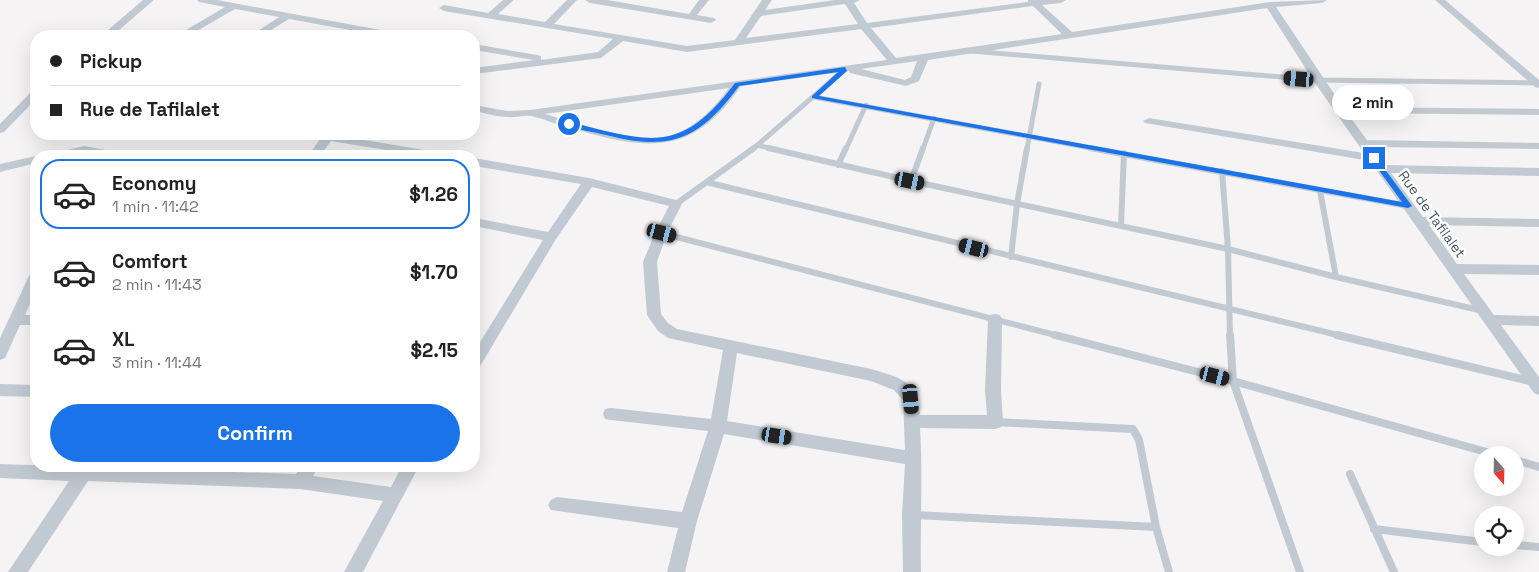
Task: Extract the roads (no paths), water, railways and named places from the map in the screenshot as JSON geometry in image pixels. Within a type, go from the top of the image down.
[{"type":"street","points":[[113,30],[149,0]]},
{"type":"street","points":[[202,0],[363,30]]},
{"type":"street","points":[[492,15],[509,0]]},
{"type":"street","points":[[548,24],[572,0]]},
{"type":"street","points":[[590,0],[634,3],[711,20]]},
{"type":"street","points":[[691,17],[704,0]]},
{"type":"street","points":[[738,41],[760,13],[767,0]]},
{"type":"street","points":[[760,13],[850,0],[864,26],[894,62]]},
{"type":"street","points":[[444,8],[548,24],[680,49],[1061,0]]},
{"type":"street","points":[[480,109],[507,114],[530,114],[924,58],[1270,5],[1322,0]]},
{"type":"street","points":[[1440,0],[1538,84]]},
{"type":"street","points":[[1034,2],[1070,36]]},
{"type":"street","name":"Rue de Tafilalet","points":[[1270,5],[1339,110],[1537,384]]},
{"type":"street","points":[[191,30],[233,6]]},
{"type":"street","points":[[265,30],[286,17]]},
{"type":"street","points":[[335,30],[340,26]]},
{"type":"street","points":[[480,69],[600,55],[621,38]]},
{"type":"street","points":[[480,48],[550,60]]},
{"type":"street","points":[[480,63],[492,50]]},
{"type":"street","points":[[845,69],[906,83],[915,79],[924,58]]},
{"type":"street","points":[[530,114],[627,138],[660,141],[677,138],[705,121],[721,106],[737,84]]},
{"type":"street","points":[[0,130],[30,99]]},
{"type":"street","points":[[1339,110],[1539,112]]},
{"type":"street","points":[[1149,120],[1374,158]]},
{"type":"street","points":[[346,140],[406,150]]},
{"type":"street","points":[[1363,142],[1539,146]]},
{"type":"street","points":[[0,168],[30,161]]},
{"type":"street","points":[[480,163],[588,182],[676,204],[650,262],[654,315],[663,327],[673,334],[871,375],[892,381],[908,392],[911,399],[914,458],[911,515],[912,572]]},
{"type":"street","points":[[1382,169],[1539,172]]},
{"type":"street","points":[[480,354],[551,236],[588,182]]},
{"type":"street","points":[[1419,221],[1539,223]]},
{"type":"street","points":[[480,227],[551,236]]},
{"type":"street","points":[[1453,269],[1539,270]]},
{"type":"street","points":[[0,354],[30,289]]},
{"type":"street","points":[[1486,315],[1539,321]]},
{"type":"street","points":[[913,421],[995,422],[993,390],[995,319]]},
{"type":"street","points":[[16,320],[30,320]]},
{"type":"street","points":[[676,572],[688,521],[718,426],[731,347]]},
{"type":"street","points":[[0,390],[30,391]]},
{"type":"street","points":[[611,414],[718,426],[914,458]]},
{"type":"street","points":[[0,471],[30,471]]},
{"type":"street","points":[[17,572],[85,472]]},
{"type":"street","points":[[122,472],[300,482],[394,495]]},
{"type":"street","points":[[300,482],[307,472]]},
{"type":"street","points":[[353,572],[407,472]]},
{"type":"street","points":[[556,505],[688,521]]},
{"type":"lane","points":[[970,51],[1318,80],[1538,84]]},
{"type":"lane","points":[[676,204],[710,183],[845,69]]},
{"type":"lane","points":[[1011,257],[1017,204],[1039,84]]},
{"type":"lane","points":[[814,97],[866,105],[1408,206]]},
{"type":"lane","points":[[838,165],[866,105]]},
{"type":"lane","points":[[910,181],[934,118]]},
{"type":"lane","points":[[757,145],[910,181],[1228,249],[1486,315]]},
{"type":"lane","points":[[1121,226],[1124,153]]},
{"type":"lane","points":[[1222,171],[1228,249],[1228,309],[1234,381],[1300,572]]},
{"type":"lane","points":[[710,183],[1537,384]]},
{"type":"lane","points":[[1320,191],[1336,277]]},
{"type":"lane","points":[[662,233],[1234,381],[1474,449]]},
{"type":"lane","points":[[995,422],[1133,429],[1139,440],[1156,527],[1169,572]]},
{"type":"lane","points":[[1524,463],[1539,467]]},
{"type":"lane","points":[[1350,474],[1394,572]]},
{"type":"lane","points":[[911,515],[1156,527]]},
{"type":"lane","points":[[1374,528],[1474,541]]},
{"type":"lane","points":[[1524,546],[1539,547]]}]
